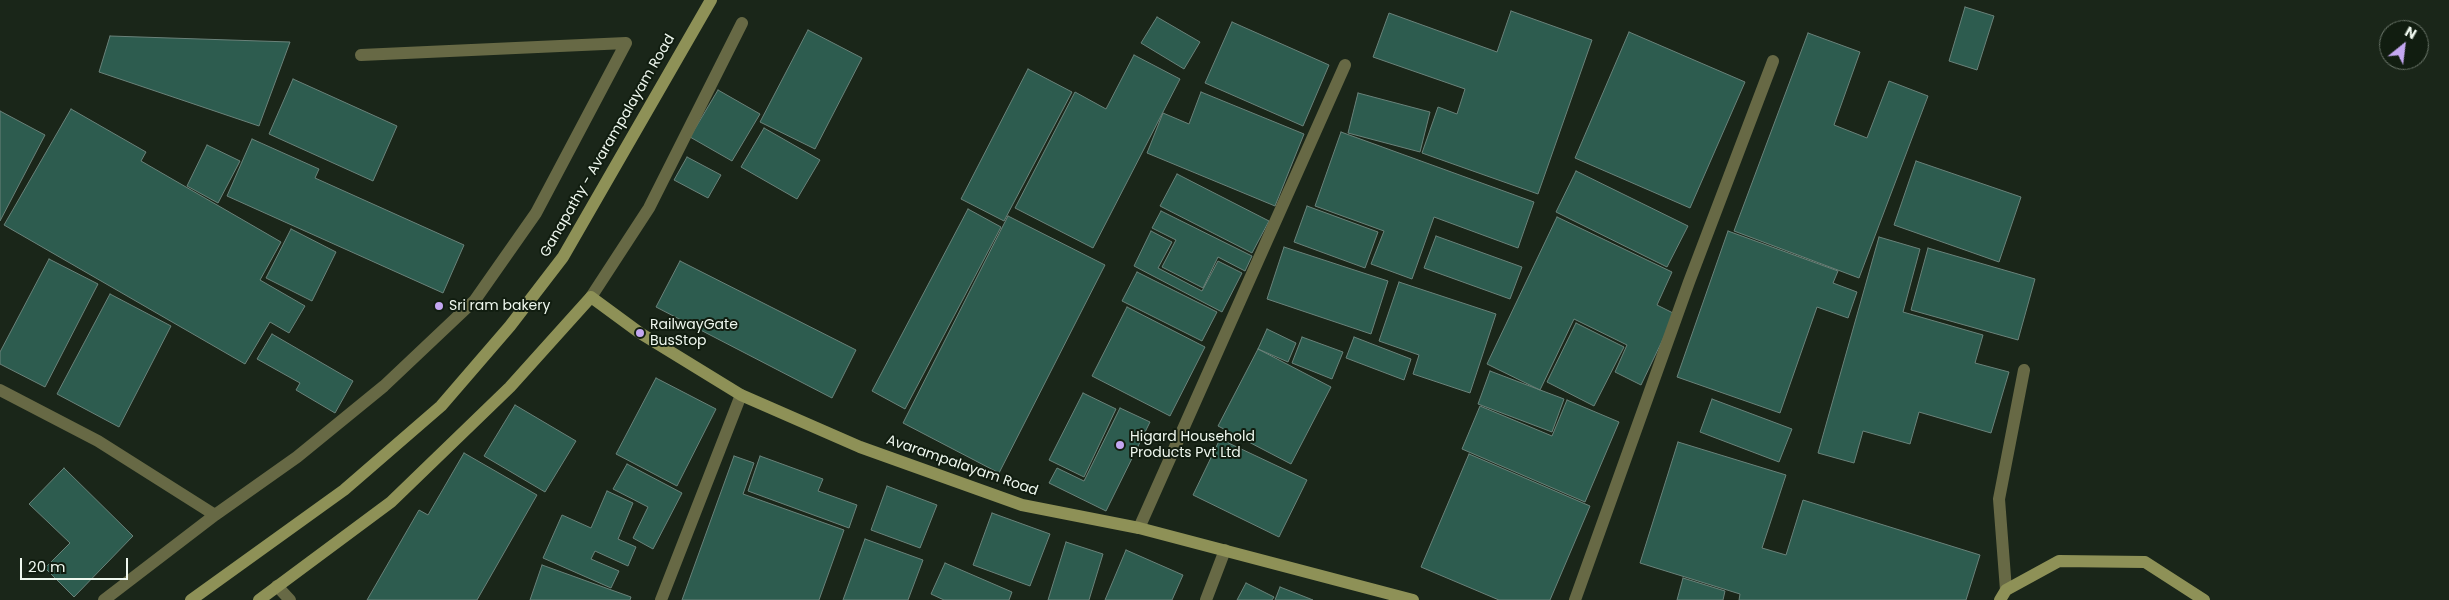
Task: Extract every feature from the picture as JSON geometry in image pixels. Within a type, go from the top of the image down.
[{"type":"street","name":"Ganapathy - Avarampalayam Road","points":[[191,600],[344,490],[441,406],[510,326],[563,257],[711,0]]},
{"type":"street","points":[[259,600],[391,502],[510,387],[591,297],[650,208],[742,24]]},
{"type":"street","points":[[104,600],[215,515],[298,457],[384,386],[475,300],[536,213],[626,43],[361,55]]},
{"type":"street","points":[[1574,600],[1689,282],[1773,62]]},
{"type":"street","points":[[1139,528],[1345,65]]},
{"type":"street","name":"Avarampalayam Road","points":[[591,297],[640,333],[741,395],[860,447],[1022,505],[1139,528],[1413,600]]},
{"type":"street","points":[[2024,370],[2000,499],[2003,595],[2059,561],[2145,562],[2204,600]]},
{"type":"street","points":[[0,390],[98,441],[215,515]]},
{"type":"street","points":[[660,600],[741,395]]},
{"type":"street","points":[[1206,600],[1225,550]]},
{"type":"street","points":[[277,586],[290,600]]},
{"type":"building","points":[[1965,7],[1994,16],[1977,70],[1949,61]]},
{"type":"building","points":[[1511,11],[1592,40],[1538,194],[1422,153],[1438,107],[1457,114],[1465,89],[1373,57],[1389,13],[1497,52]]},
{"type":"building","points":[[1157,17],[1200,42],[1184,69],[1141,43]]},
{"type":"building","points":[[1232,22],[1329,65],[1303,126],[1205,83]]},
{"type":"building","points":[[808,30],[862,58],[815,149],[760,122]]},
{"type":"building","points":[[1629,32],[1745,82],[1690,208],[1575,158]]},
{"type":"building","points":[[1808,33],[1860,52],[1834,125],[1867,138],[1889,81],[1928,96],[1859,278],[1734,231]]},
{"type":"building","points":[[110,36],[290,42],[259,126],[99,72]]},
{"type":"building","points":[[1134,55],[1180,79],[1093,248],[1015,208],[1075,92],[1106,109]]},
{"type":"building","points":[[1028,69],[1072,92],[1004,221],[961,199]]},
{"type":"building","points":[[293,79],[397,126],[373,181],[269,134]]},
{"type":"building","points":[[718,90],[760,114],[732,161],[690,137]]},
{"type":"building","points":[[1201,92],[1304,134],[1275,206],[1147,153],[1163,113],[1189,124]]},
{"type":"building","points":[[1358,93],[1430,112],[1420,152],[1348,133]]},
{"type":"building","points":[[71,109],[146,152],[141,161],[281,242],[260,280],[305,306],[289,333],[270,322],[245,364],[4,225]]},
{"type":"building","points":[[0,111],[45,135],[0,221]]},
{"type":"building","points":[[764,128],[820,160],[797,199],[741,167]]},
{"type":"building","points":[[1341,132],[1534,202],[1518,248],[1434,217],[1412,279],[1371,264],[1384,231],[1315,206]]},
{"type":"building","points":[[252,139],[319,169],[315,178],[464,245],[443,293],[227,196]]},
{"type":"building","points":[[207,145],[240,161],[218,203],[187,186]]},
{"type":"building","points":[[687,157],[721,175],[708,198],[674,180]]},
{"type":"building","points":[[1916,161],[2021,197],[1999,262],[1894,225]]},
{"type":"building","points":[[1576,171],[1688,226],[1667,267],[1556,212]]},
{"type":"building","points":[[1177,174],[1269,221],[1252,253],[1160,206]]},
{"type":"building","points":[[1307,206],[1378,232],[1365,268],[1294,242]]},
{"type":"building","points":[[968,209],[1001,227],[905,409],[872,391]]},
{"type":"building","points":[[1161,211],[1252,256],[1245,271],[1218,257],[1203,288],[1162,267],[1176,240],[1152,228]]},
{"type":"building","points":[[1008,216],[1105,265],[999,473],[903,423]]},
{"type":"building","points":[[1557,217],[1672,272],[1657,305],[1675,314],[1641,385],[1615,372],[1627,345],[1574,319],[1540,390],[1487,364]]},
{"type":"building","points":[[291,229],[336,252],[312,301],[266,278]]},
{"type":"building","points":[[1151,231],[1172,242],[1158,268],[1202,291],[1218,261],[1242,273],[1222,312],[1134,266]]},
{"type":"building","points":[[1728,231],[1838,271],[1833,283],[1857,292],[1848,318],[1817,307],[1780,413],[1677,377]]},
{"type":"building","points":[[1436,236],[1522,267],[1510,299],[1424,268]]},
{"type":"building","points":[[1879,237],[1920,249],[1903,312],[1983,335],[1975,363],[2009,372],[1991,433],[1919,412],[1910,444],[1863,431],[1854,463],[1818,453]]},
{"type":"building","points":[[1284,247],[1388,281],[1371,334],[1267,299]]},
{"type":"building","points":[[1928,248],[2035,279],[2018,340],[1911,310]]},
{"type":"building","points":[[49,259],[98,284],[45,387],[0,364],[0,352]]},
{"type":"building","points":[[680,261],[856,350],[832,398],[656,307]]},
{"type":"building","points":[[1137,272],[1217,312],[1202,341],[1122,301]]},
{"type":"building","points":[[1399,282],[1496,314],[1470,393],[1413,374],[1419,355],[1379,341]]},
{"type":"building","points":[[110,294],[171,326],[119,427],[57,394]]},
{"type":"building","points":[[1127,307],[1205,347],[1170,416],[1092,376]]},
{"type":"building","points":[[1576,323],[1624,347],[1594,406],[1547,382]]},
{"type":"building","points":[[1267,329],[1296,343],[1288,362],[1258,349]]},
{"type":"building","points":[[272,334],[353,381],[335,413],[296,390],[300,383],[257,359]]},
{"type":"building","points":[[1302,337],[1343,352],[1332,379],[1292,363]]},
{"type":"building","points":[[1354,337],[1411,359],[1404,380],[1346,358]]},
{"type":"building","points":[[1258,349],[1331,387],[1291,464],[1218,426]]},
{"type":"building","points":[[1490,371],[1564,399],[1552,432],[1478,404]]},
{"type":"building","points":[[656,378],[716,409],[677,486],[616,454]]},
{"type":"building","points":[[1083,393],[1116,409],[1084,477],[1049,460]]},
{"type":"building","points":[[1712,399],[1792,429],[1779,462],[1700,432]]},
{"type":"building","points":[[1567,400],[1619,422],[1585,502],[1462,449],[1480,406],[1552,436]]},
{"type":"building","points":[[515,405],[576,441],[545,492],[484,456]]},
{"type":"building","name":"Higard Household Products Pvt Ltd","points":[[1120,408],[1150,422],[1106,511],[1049,483],[1057,468],[1084,481]]},
{"type":"building","points":[[1220,439],[1307,480],[1279,537],[1193,495]]},
{"type":"building","points":[[1678,442],[1786,475],[1762,548],[1786,555],[1803,500],[1980,555],[1966,600],[1739,600],[1740,594],[1640,563]]},
{"type":"building","points":[[464,453],[537,495],[477,600],[367,600],[419,510],[428,515]]},
{"type":"building","points":[[1469,454],[1590,506],[1550,600],[1499,600],[1421,567]]},
{"type":"building","points":[[734,456],[754,463],[743,494],[844,530],[819,600],[682,600]]},
{"type":"building","points":[[760,456],[823,479],[818,491],[857,505],[849,528],[748,491]]},
{"type":"building","points":[[627,464],[682,493],[653,549],[633,538],[648,507],[613,489]]},
{"type":"building","points":[[64,468],[133,536],[74,597],[45,568],[70,543],[29,504]]},
{"type":"building","points":[[887,486],[937,505],[920,548],[871,530]]},
{"type":"building","points":[[607,491],[633,503],[618,539],[636,547],[628,566],[595,551],[591,559],[619,571],[611,588],[543,558],[562,515],[591,528]]},
{"type":"building","points":[[992,513],[1050,534],[1030,586],[973,565]]},
{"type":"building","points":[[865,539],[923,560],[908,600],[843,600]]},
{"type":"building","points":[[1066,542],[1103,554],[1089,600],[1048,600]]},
{"type":"building","points":[[1126,550],[1183,575],[1172,600],[1105,600]]},
{"type":"building","points":[[945,563],[1012,592],[1009,600],[944,600],[931,594]]},
{"type":"building","points":[[542,565],[631,597],[630,600],[530,600]]},
{"type":"building","points":[[1683,578],[1725,591],[1723,600],[1677,600]]},
{"type":"building","points":[[1246,583],[1274,597],[1272,600],[1237,600]]},
{"type":"building","points":[[1280,587],[1313,600],[1275,600]]},
{"type":"place","name":"Sri ram bakery","points":[[439,306]]},
{"type":"place","name":"RailwayGate BusStop","points":[[640,333]]},
{"type":"place","name":"Higard Household Products Pvt Ltd","points":[[1120,445]]}]
